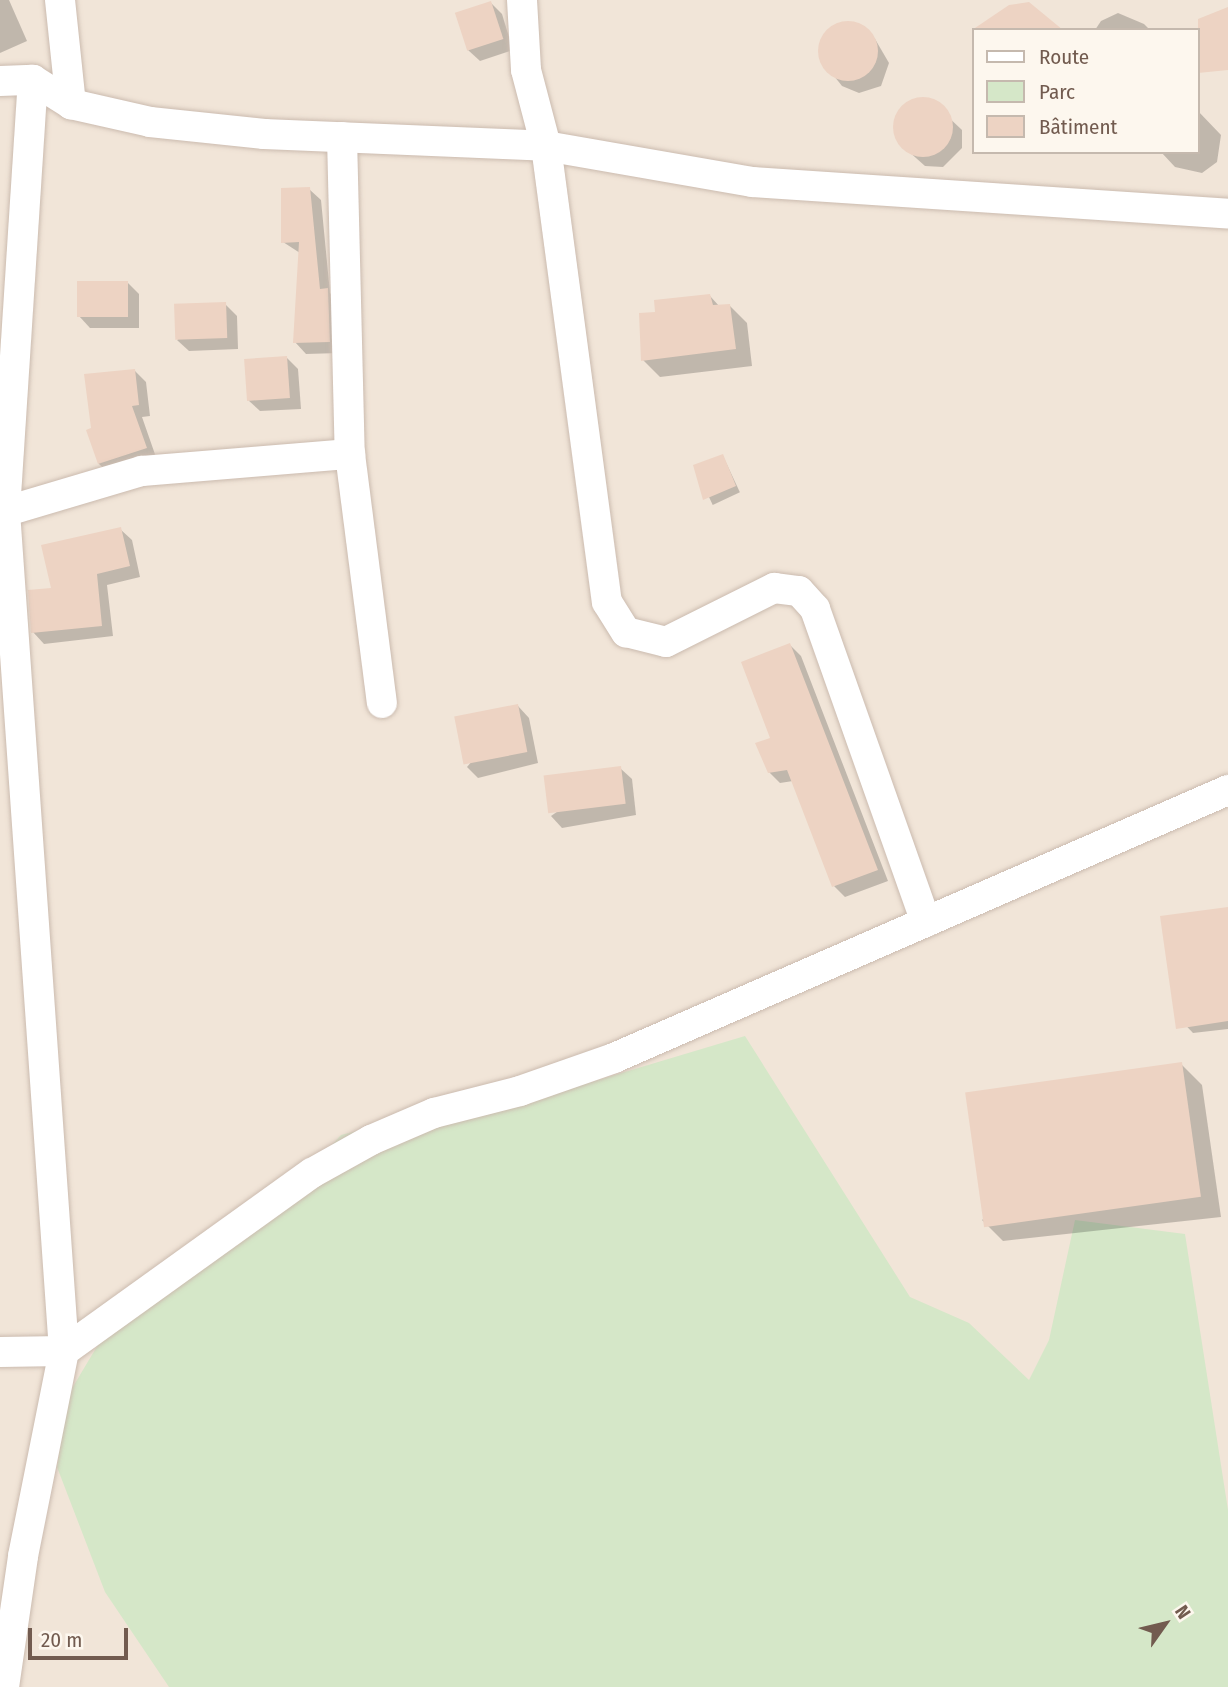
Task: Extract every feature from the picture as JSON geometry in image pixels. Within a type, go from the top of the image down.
[{"type":"street","points":[[60,0],[71,104]]},
{"type":"street","points":[[522,0],[526,70],[546,146],[607,602],[626,632],[666,642],[774,588],[799,591],[815,609],[926,922]]},
{"type":"street","points":[[4,1687],[23,1556],[64,1351],[2,512],[33,80]]},
{"type":"street","points":[[0,81],[33,80],[71,104],[150,122],[342,137],[546,146],[752,182],[1228,215]]},
{"type":"street","points":[[342,137],[350,454],[382,703]]},
{"type":"street","points":[[2,512],[142,471],[350,454]]},
{"type":"street","points":[[0,1352],[64,1351],[312,1173],[371,1140],[434,1114],[520,1091],[614,1058],[1228,790]]},
{"type":"shaded area","points":[[0,0],[1228,0],[1228,1687],[0,1687]]},
{"type":"green space","points":[[745,1036],[910,1297],[969,1323],[1029,1380],[1049,1340],[1075,1220],[1185,1234],[1228,1510],[1228,1687],[169,1687],[105,1592],[57,1467],[68,1395],[108,1328],[240,1243],[341,1135],[429,1112],[588,1083]]},
{"type":"building","points":[[491,1],[503,39],[467,51],[455,13]]},
{"type":"building","points":[[1029,2],[1061,28],[975,28],[1009,5]]},
{"type":"building","points":[[1228,7],[1228,70],[1200,73],[1198,19]]},
{"type":"building","points":[[842,21],[854,21],[873,34],[878,51],[876,63],[865,76],[854,81],[842,81],[823,68],[818,57],[818,45],[831,26]]},
{"type":"building","points":[[917,97],[929,97],[948,110],[953,127],[951,139],[940,152],[929,157],[917,157],[898,144],[893,133],[893,121],[906,102]]},
{"type":"building","points":[[310,187],[320,289],[328,288],[330,342],[293,343],[299,242],[281,243],[281,188]]},
{"type":"building","points":[[77,281],[128,281],[128,317],[77,317]]},
{"type":"building","points":[[710,294],[713,305],[730,304],[736,349],[641,361],[639,313],[655,312],[654,300]]},
{"type":"building","points":[[226,302],[227,338],[175,340],[174,304]]},
{"type":"building","points":[[287,356],[290,398],[247,401],[244,359]]},
{"type":"building","points":[[135,369],[139,405],[132,406],[147,448],[98,464],[86,430],[91,428],[84,374]]},
{"type":"building","points":[[723,454],[736,486],[703,500],[693,465]]},
{"type":"building","points":[[121,527],[130,566],[97,574],[102,626],[31,633],[28,590],[51,588],[41,545]]},
{"type":"building","points":[[790,643],[878,870],[832,887],[787,770],[768,773],[755,743],[770,738],[741,662]]},
{"type":"building","points":[[518,704],[527,752],[464,765],[454,716]]},
{"type":"building","points":[[621,766],[626,804],[548,813],[544,776]]},
{"type":"building","points":[[1228,907],[1228,1021],[1176,1029],[1160,916]]},
{"type":"building","points":[[1182,1062],[1201,1197],[984,1227],[965,1092]]}]
